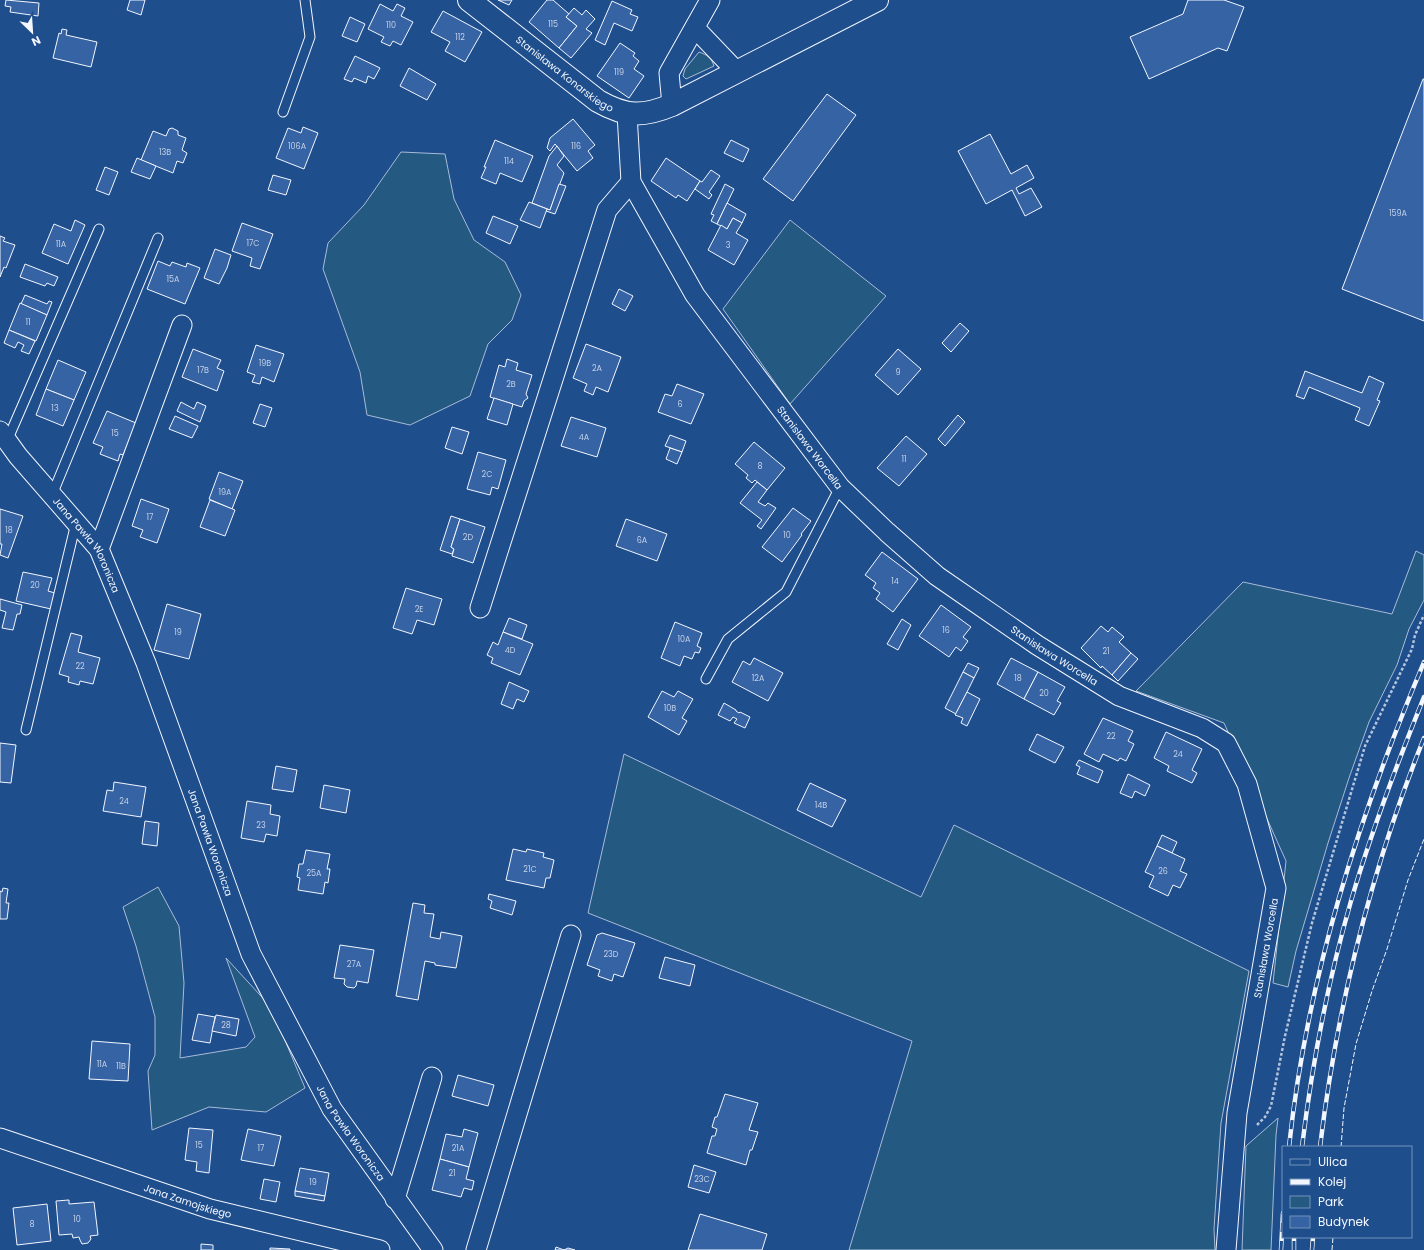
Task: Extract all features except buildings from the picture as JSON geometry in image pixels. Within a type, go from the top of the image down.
[{"type":"street","name":"Stanisława Konarskiego","points":[[469,0],[598,101],[608,107],[627,114],[638,115],[672,106],[877,0]]},
{"type":"street","points":[[672,106],[669,73],[710,0]]},
{"type":"street","points":[[695,28],[737,72]]},
{"type":"street","name":"Stanisława Worcella","points":[[627,114],[630,182],[695,295],[840,487],[887,532],[937,576],[1037,645],[1119,696],[1202,728],[1226,743],[1247,784],[1276,888],[1237,1113],[1226,1250]]},
{"type":"street","points":[[480,608],[607,210],[630,182]]},
{"type":"street","points":[[99,549],[182,325]]},
{"type":"street","name":"Jana Pawła Woronicza","points":[[4,436],[18,456],[99,549],[146,663],[251,954],[332,1109],[433,1250]]},
{"type":"street","points":[[476,1250],[571,935]]},
{"type":"street","points":[[395,1199],[432,1078]]},
{"type":"street","name":"Jana Zamojskiego","points":[[0,1138],[210,1209],[380,1250]]},
{"type":"lane","points":[[283,112],[310,37],[305,0]]},
{"type":"lane","points":[[4,436],[99,229]]},
{"type":"lane","points":[[52,495],[158,238]]},
{"type":"lane","points":[[706,679],[728,639],[786,592],[840,487]]},
{"type":"lane","points":[[26,730],[76,523]]},
{"type":"path","points":[[1234,1150],[1265,1117],[1270,1106],[1312,923],[1355,777],[1365,746],[1412,649],[1415,635],[1424,615]]},
{"type":"green space","points":[[699,52],[712,60],[714,66],[686,79],[683,76],[685,69]]},
{"type":"green space","points":[[401,152],[445,154],[454,199],[474,240],[505,262],[521,295],[512,320],[488,344],[470,396],[410,425],[367,415],[360,372],[323,269],[328,243],[364,205]]},
{"type":"green space","points":[[790,220],[886,296],[790,404],[723,309]]},
{"type":"green space","points":[[1416,551],[1424,555],[1424,600],[1409,629],[1397,665],[1369,722],[1349,778],[1296,951],[1288,987],[1273,983],[1286,861],[1224,723],[1136,691],[1243,582],[1392,614]]},
{"type":"green space","points":[[624,754],[921,897],[954,825],[1249,971],[1221,1123],[1214,1229],[1215,1250],[849,1250],[912,1041],[588,913]]},
{"type":"green space","points":[[158,887],[179,926],[184,983],[180,1058],[246,1047],[255,1037],[226,958],[271,1007],[305,1088],[266,1112],[209,1107],[152,1130],[148,1071],[155,1055],[155,1017],[136,946],[123,907]]},
{"type":"green space","points":[[1278,1118],[1271,1250],[1242,1250],[1246,1146]]},
{"type":"railway","points":[[1289,1146],[1297,1084],[1308,1022],[1322,960],[1338,900],[1378,780],[1424,662]]},
{"type":"railway","points":[[1302,1146],[1316,1054],[1328,992],[1351,901],[1394,773],[1424,697]]},
{"type":"railway","points":[[1320,1146],[1336,1042],[1358,939],[1388,838],[1424,738]]},
{"type":"railway","points":[[1281,1250],[1282,1232]]},
{"type":"railway","points":[[1294,1238],[1294,1250]]},
{"type":"railway","points":[[1312,1250],[1313,1238]]},
{"type":"fence","points":[[1341,1146],[1344,1108],[1356,1044],[1408,880],[1424,839]]},
{"type":"fence","points":[[1332,1250],[1333,1238]]}]
